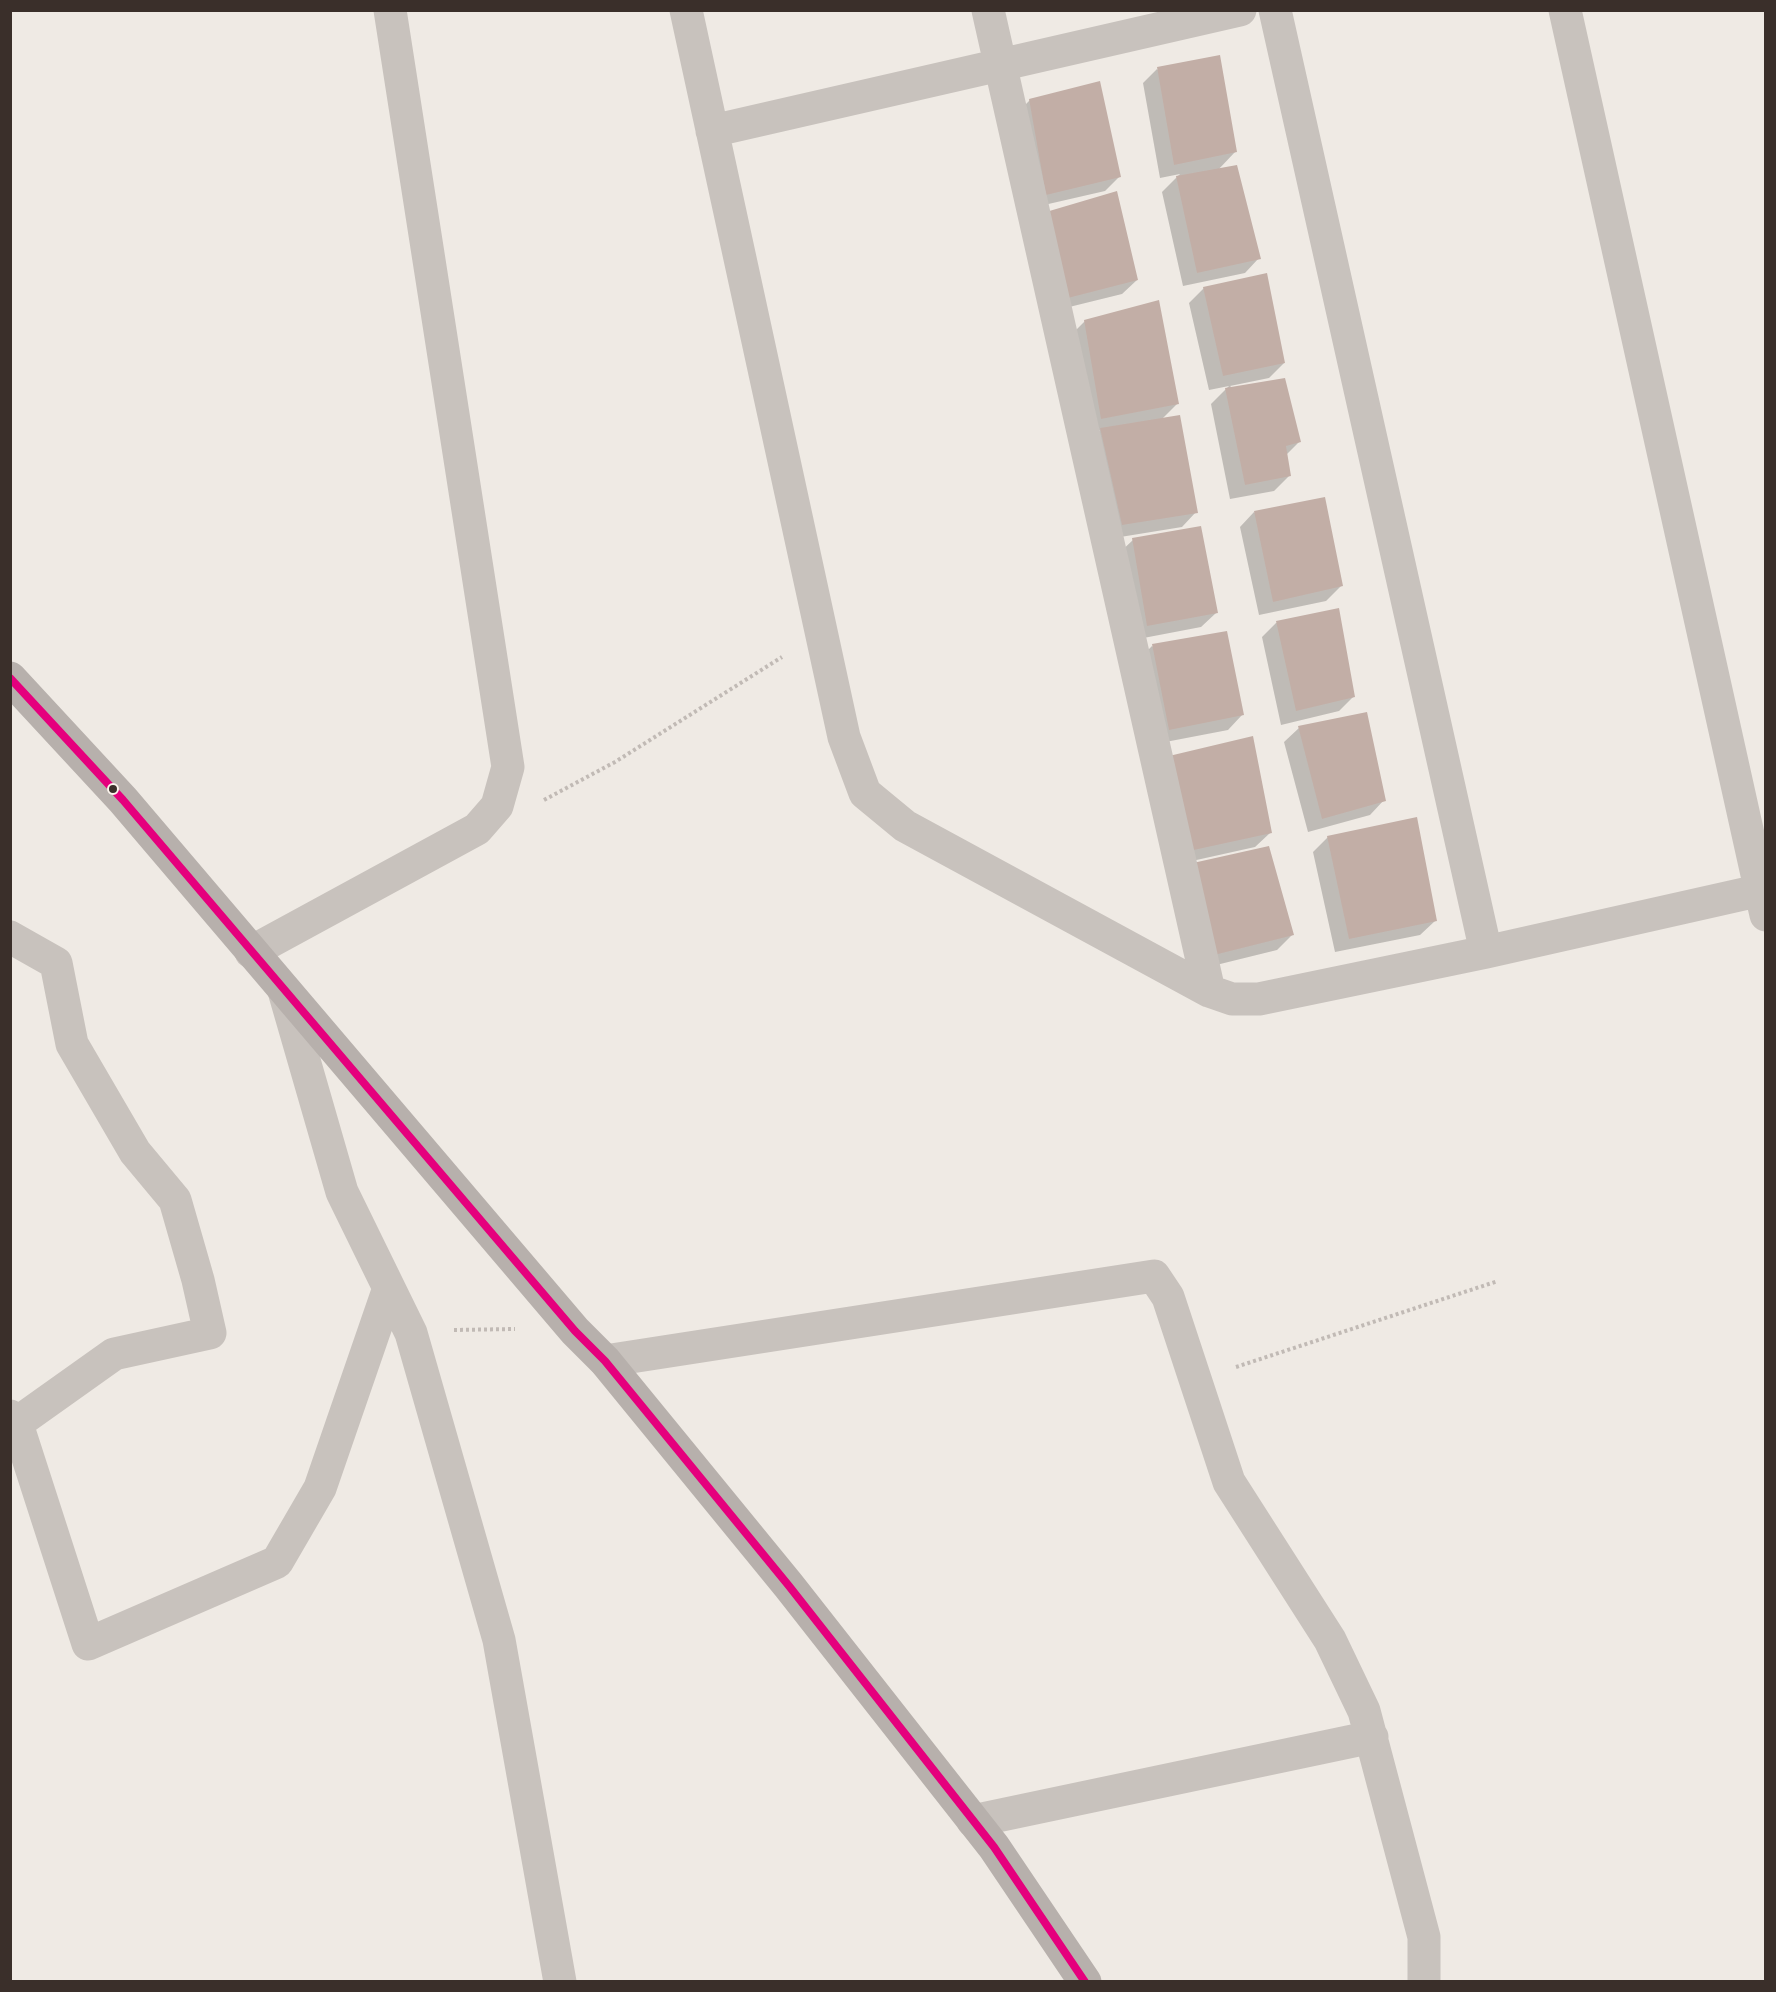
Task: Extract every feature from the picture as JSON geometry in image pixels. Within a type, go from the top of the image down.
[{"type":"main road","points":[[10,678],[123,800],[575,1331],[604,1360],[789,1586],[973,1821],[1085,1982]]},
{"type":"street","points":[[251,952],[477,829],[497,806],[508,766],[390,10]]},
{"type":"street","points":[[686,10],[844,737],[865,793],[905,826],[1209,991],[1232,999],[1259,999],[1764,898],[1565,10]]},
{"type":"street","points":[[988,10],[1209,991]]},
{"type":"street","points":[[712,131],[1240,10]]},
{"type":"street","points":[[1275,10],[1486,952]]},
{"type":"street","points":[[10,937],[56,963],[72,1044],[135,1152],[175,1200],[198,1280],[210,1333],[114,1354],[13,1423],[88,1644],[277,1562],[320,1488],[389,1288]]},
{"type":"street","points":[[284,991],[342,1192],[411,1333],[499,1640],[560,1982]]},
{"type":"street","points":[[604,1360],[1155,1276],[1168,1297],[1229,1482],[1330,1640],[1364,1711],[1424,1937],[1424,1982]]},
{"type":"street","points":[[973,1821],[1372,1737]]},
{"type":"path","points":[[497,806],[524,811],[615,762],[766,666]]},
{"type":"path","points":[[1196,1380],[1498,1281]]},
{"type":"path","points":[[411,1333],[490,1328],[575,1331]]},
{"type":"building","points":[[1220,55],[1237,152],[1174,165],[1157,67]]},
{"type":"building","points":[[1100,81],[1121,177],[1046,195],[1029,99]]},
{"type":"building","points":[[1237,165],[1261,259],[1197,273],[1176,176]]},
{"type":"building","points":[[1117,191],[1138,280],[1064,299],[1046,212]]},
{"type":"building","points":[[1267,273],[1285,363],[1223,376],[1203,287]]},
{"type":"building","points":[[1159,300],[1179,404],[1101,419],[1084,320]]},
{"type":"building","points":[[1285,378],[1301,442],[1286,446],[1291,476],[1245,485],[1225,388]]},
{"type":"building","points":[[1180,415],[1198,513],[1122,525],[1100,428]]},
{"type":"building","points":[[1325,497],[1343,586],[1273,602],[1254,511]]},
{"type":"building","points":[[1201,526],[1218,613],[1147,626],[1132,538]]},
{"type":"building","points":[[1339,608],[1355,697],[1296,711],[1276,621]]},
{"type":"building","points":[[1227,631],[1244,715],[1169,730],[1152,644]]},
{"type":"building","points":[[1367,712],[1386,801],[1322,819],[1298,726]]},
{"type":"building","points":[[1253,736],[1272,833],[1189,851],[1169,756]]},
{"type":"building","points":[[1417,817],[1437,921],[1349,939],[1327,836]]},
{"type":"building","points":[[1269,846],[1294,935],[1214,955],[1193,863]]},
{"type":"transit line","points":[[10,678],[123,800],[575,1331],[605,1361],[789,1586],[994,1847],[1085,1982]]}]
